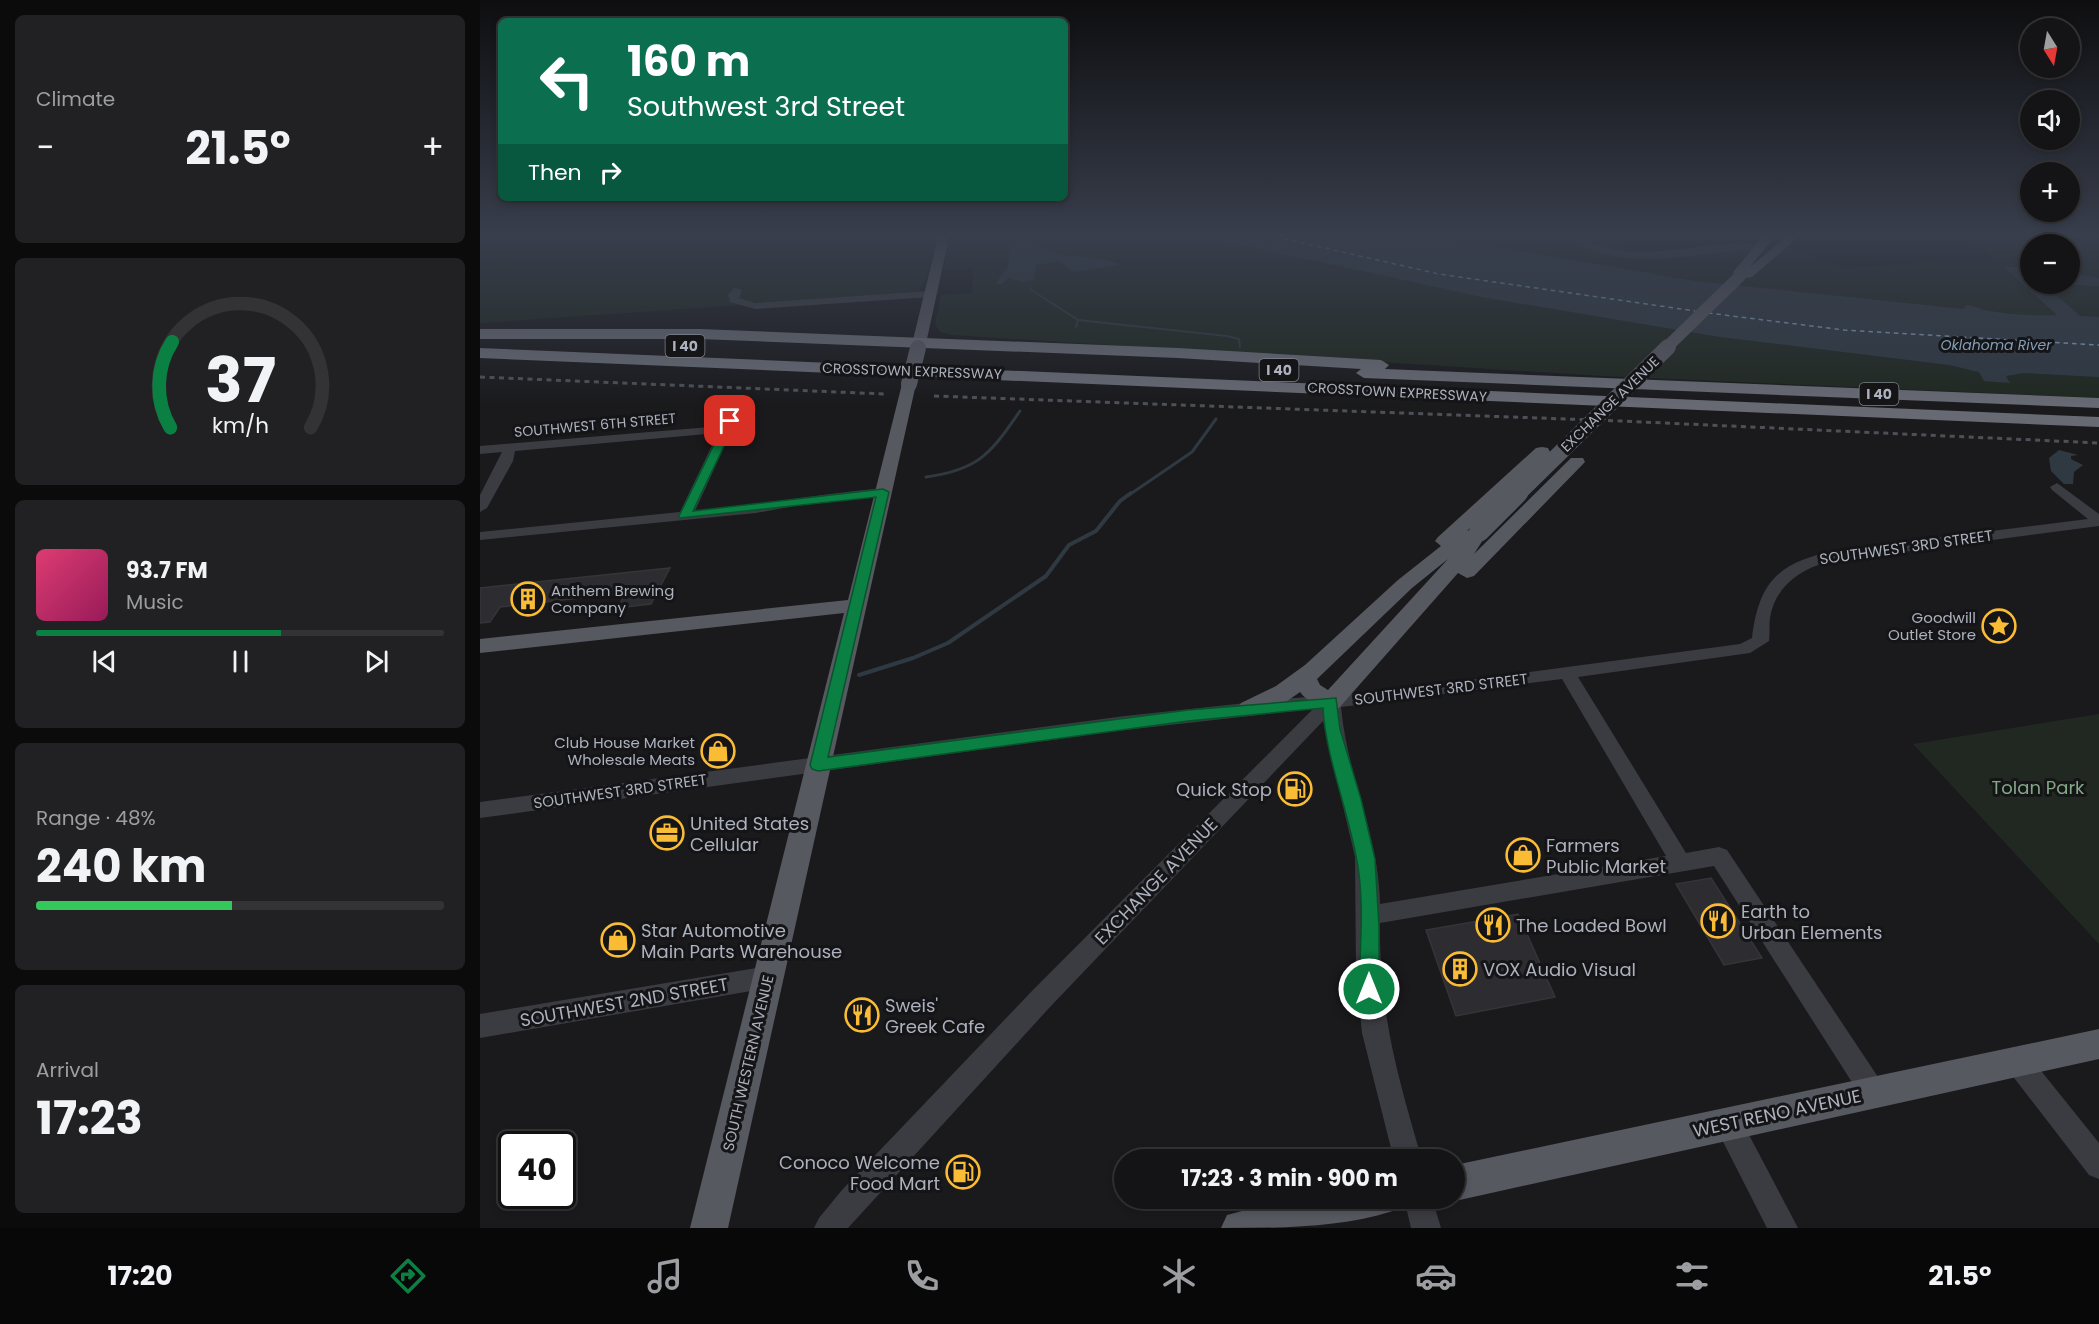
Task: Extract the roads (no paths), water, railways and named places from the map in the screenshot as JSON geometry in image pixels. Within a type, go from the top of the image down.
[{"type":"highway","points":[[480,336],[667,333],[1252,357],[1611,384]]},
{"type":"highway","name":"CROSSTOWN EXPRESSWAY","points":[[480,336],[2099,403]]},
{"type":"highway","name":"CROSSTOWN EXPRESSWAY","points":[[480,353],[2099,422]]},
{"type":"highway","points":[[480,361],[549,369],[1305,403],[1382,404],[1500,397]]},
{"type":"main road","name":"SOUTH WESTERN AVENUE","points":[[708,1228],[931,290]]},
{"type":"main road","name":"EXCHANGE AVENUE","points":[[1249,710],[1289,689],[1304,675],[1475,545],[1479,532],[1725,290]]},
{"type":"main road","points":[[1542,452],[1446,540],[1432,577],[1462,578],[1577,462]]},
{"type":"main road","name":"EXCHANGE AVENUE","points":[[1331,702],[1432,577]]},
{"type":"main road","points":[[480,646],[856,605]]},
{"type":"main road","points":[[1304,675],[1310,690],[1331,702]]},
{"type":"main road","name":"WEST RENO AVENUE","points":[[1465,1180],[2099,1044]]},
{"type":"main road","points":[[1240,1228],[1329,1209]]},
{"type":"street","points":[[737,291],[733,295],[734,300],[755,306],[930,296]]},
{"type":"street","points":[[685,516],[729,425]]},
{"type":"street","name":"SOUTHWEST 6TH STREET","points":[[480,450],[729,425],[749,427]]},
{"type":"street","points":[[510,448],[482,507],[486,513],[480,533],[685,516],[883,492]]},
{"type":"street","points":[[1542,452],[1577,462]]},
{"type":"street","points":[[2057,487],[2099,522]]},
{"type":"street","name":"SOUTHWEST 3RD STREET","points":[[480,810],[1249,710],[1371,699],[1751,647],[1761,639],[1764,611],[1776,586],[1792,569],[1814,559],[2099,522]]},
{"type":"street","points":[[1566,673],[1681,862]]},
{"type":"street","points":[[1331,702],[1332,729],[1363,841],[1369,915],[1369,989],[1372,1016],[1405,1149]]},
{"type":"street","name":"EXCHANGE AVENUE","points":[[829,1228],[852,1200],[1041,999],[1331,702]]},
{"type":"street","points":[[1369,915],[1719,856],[1873,1092]]},
{"type":"street","name":"SOUTHWEST 2ND STREET","points":[[480,1026],[768,977]]},
{"type":"street","points":[[2017,1061],[2099,1165]]},
{"type":"street","points":[[1728,1124],[1784,1228]]},
{"type":"street","points":[[1421,1209],[1426,1228]]},
{"type":"water","name":"Oklahoma River","points":[[1451,290],[1784,290],[1963,309],[1967,305],[1987,310],[2032,315],[2057,315],[2034,294],[2055,294],[2080,316],[2099,317],[2099,377],[2024,373],[2006,376],[2010,383],[1984,381],[1979,372],[1949,365],[1720,337]]},
{"type":"water","points":[[2059,450],[2078,455],[2071,456],[2071,459],[2083,465],[2074,472],[2073,484],[2064,484],[2051,471],[2049,458]]},
{"type":"waterway","points":[[1032,290],[1078,320]]},
{"type":"waterway","points":[[1076,327],[1078,320]]},
{"type":"waterway","points":[[1078,320],[1227,336],[1239,339],[1240,347]]},
{"type":"waterway","points":[[926,477],[959,470],[982,457],[1001,438],[1020,411]]},
{"type":"waterway","points":[[1129,495],[1192,452],[1216,419]]},
{"type":"waterway","points":[[859,675],[913,658],[948,643],[1046,576],[1069,545],[1096,531],[1120,501],[1131,493]]},
{"type":"railway","points":[[480,377],[885,394]]},
{"type":"railway","points":[[934,396],[1621,421],[2099,443]]},
{"type":"place","name":"Anthem Brewing Company","points":[[528,599]]},
{"type":"place","name":"Goodwill Outlet Store","points":[[1999,626]]},
{"type":"place","name":"Club House Market Wholesale Meats","points":[[718,751]]},
{"type":"place","name":"Quick Stop","points":[[1295,789]]},
{"type":"place","name":"United States Cellular","points":[[667,833]]},
{"type":"place","name":"Farmers Public Market","points":[[1523,855]]},
{"type":"place","name":"Earth to Urban Elements","points":[[1718,921]]},
{"type":"place","name":"The Loaded Bowl","points":[[1493,925]]},
{"type":"place","name":"Star Automotive Main Parts Warehouse","points":[[618,940]]},
{"type":"place","name":"VOX Audio Visual","points":[[1460,969]]},
{"type":"place","name":"Sweis' Greek Cafe","points":[[862,1015]]},
{"type":"place","name":"Conoco Welcome Food Mart","points":[[963,1172]]},
{"type":"park label","name":"Tolan Park","points":[[2038,787]]}]
